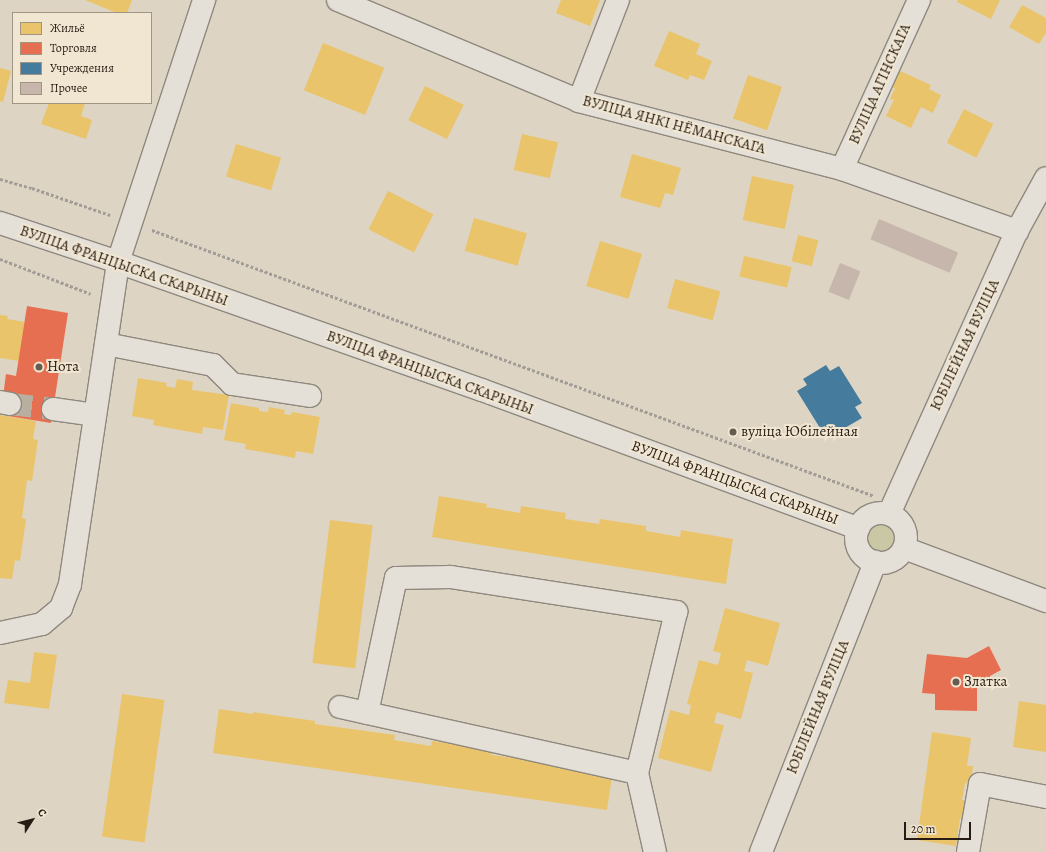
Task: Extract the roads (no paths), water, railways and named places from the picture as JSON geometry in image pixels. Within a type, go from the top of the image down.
[{"type":"street","points":[[0,633],[42,624],[61,608],[70,584],[118,262],[204,0]]},
{"type":"street","name":"ВУЛІЦА ЯНКІ НЁМАНСКАГА","points":[[338,0],[579,101],[842,169],[1017,231]]},
{"type":"street","points":[[579,101],[618,0]]},
{"type":"street","name":"ВУЛІЦА АГІНСКАГА","points":[[842,169],[919,0]]},
{"type":"street","name":"ЮБІЛЕЙНАЯ ВУЛІЦА","points":[[891,509],[1017,231],[1046,178]]},
{"type":"street","name":"ВУЛІЦА ФРАНЦЫСКА СКАРЫНЫ","points":[[0,223],[118,262],[482,390],[858,528]]},
{"type":"street","points":[[106,344],[213,365],[232,384],[310,396]]},
{"type":"street","points":[[53,409],[95,415]]},
{"type":"street","points":[[891,509],[903,525],[906,533],[904,548],[898,557],[890,561],[875,562],[866,558],[860,551],[857,543],[858,528],[865,519],[872,514],[891,509]]},
{"type":"street","points":[[904,548],[1046,601]]},
{"type":"street","name":"ЮБІЛЕЙНАЯ ВУЛІЦА","points":[[761,852],[875,562]]},
{"type":"street","points":[[367,713],[396,578],[451,577],[676,612],[636,773],[655,852]]},
{"type":"street","points":[[340,707],[636,773]]},
{"type":"street","points":[[968,852],[980,784],[1046,797]]},
{"type":"tunnel","points":[[10,404],[53,409]]},
{"type":"place","name":"Нота","points":[[39,367]]},
{"type":"place","name":"вуліца Юбілейная","points":[[733,432]]},
{"type":"place","name":"Златка","points":[[956,682]]}]
